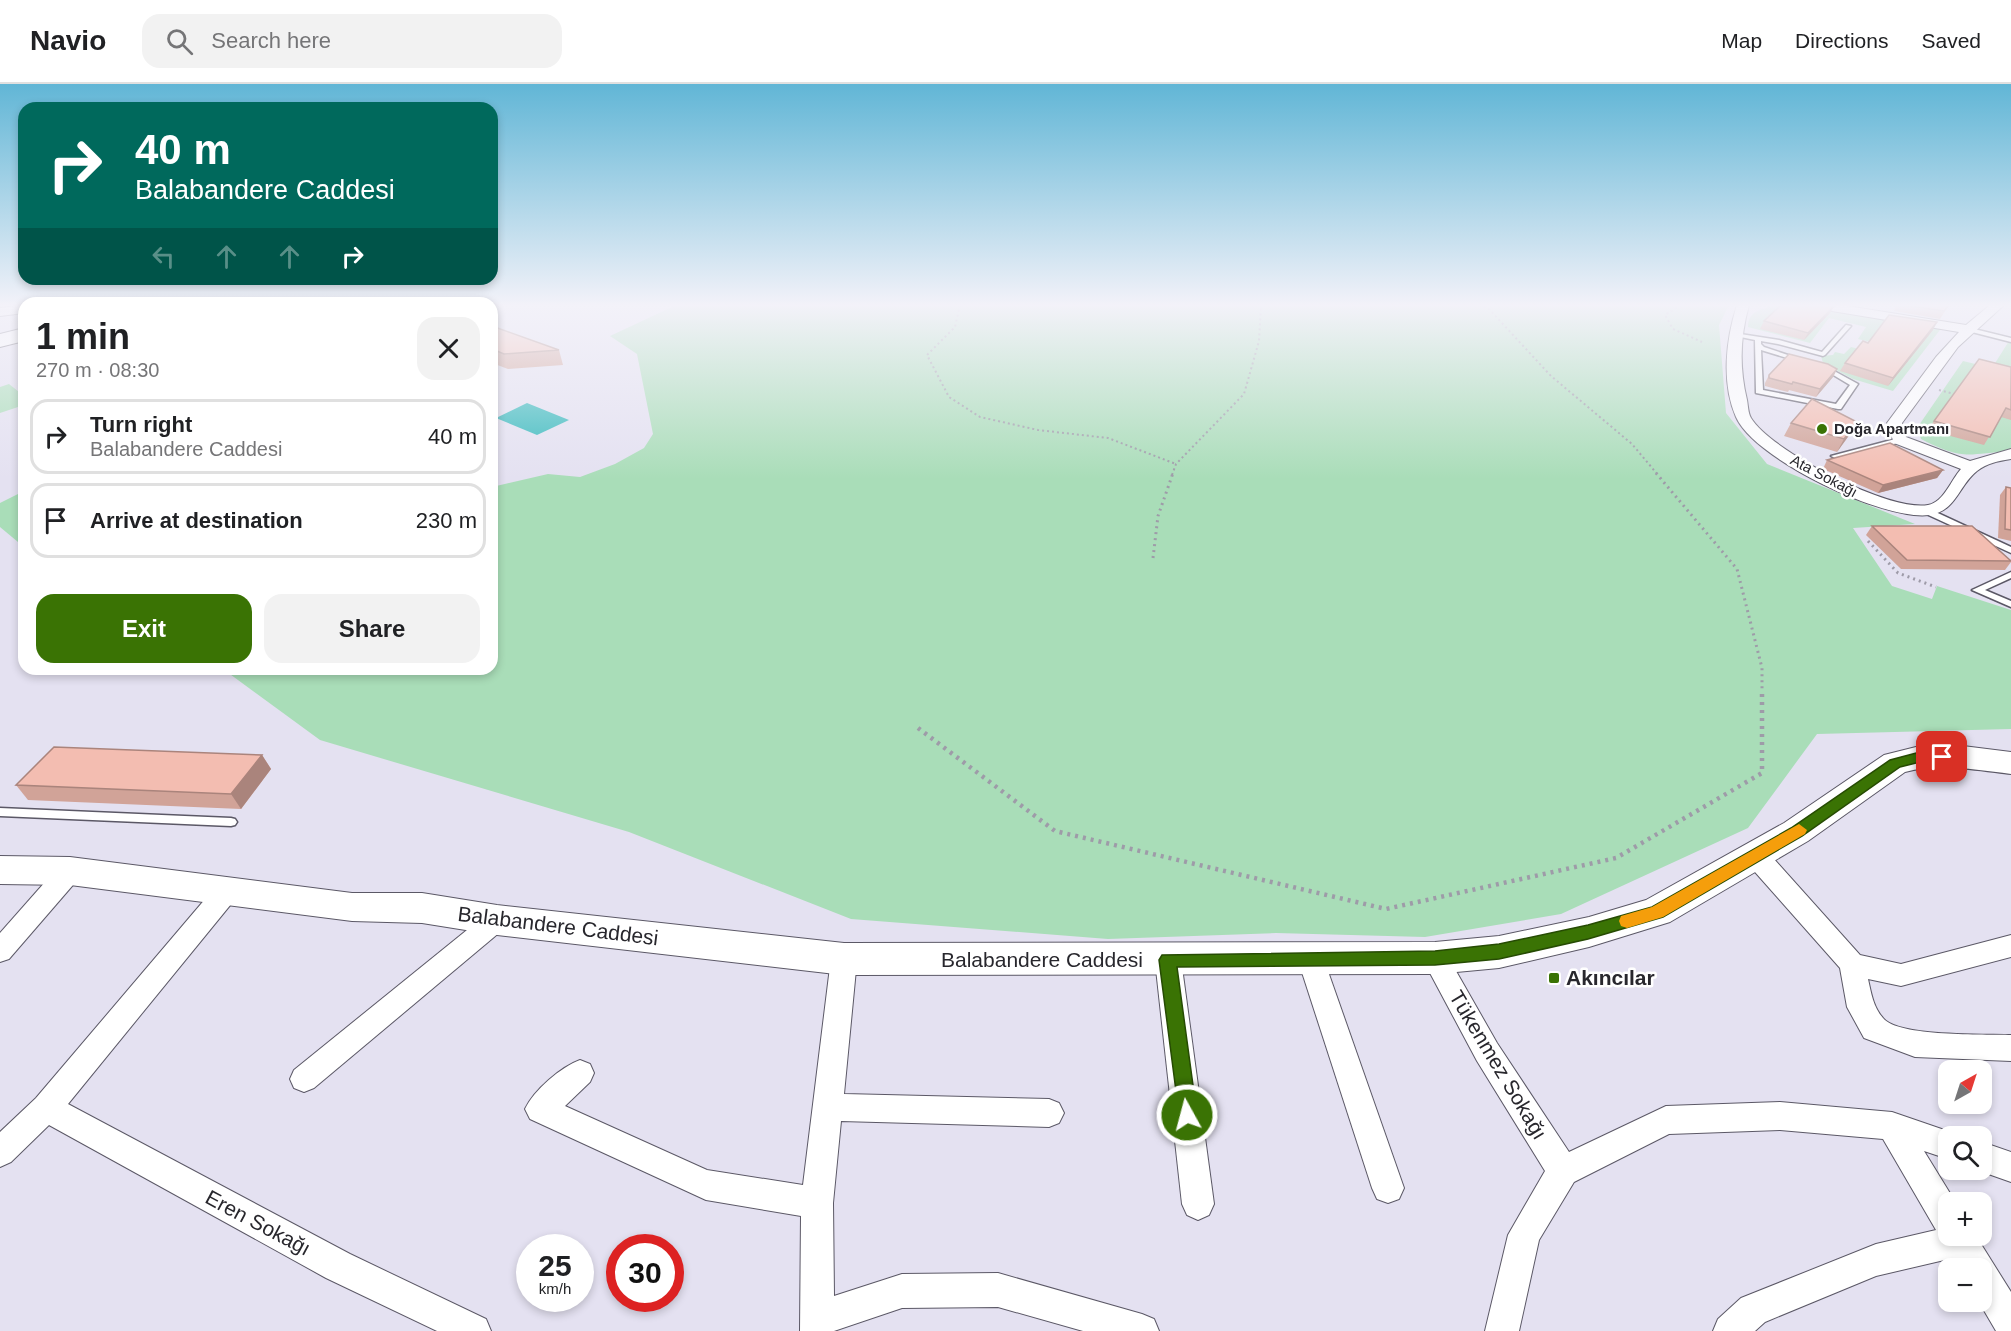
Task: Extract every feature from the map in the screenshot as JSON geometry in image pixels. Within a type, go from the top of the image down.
[{"type":"main road","name":"Balabandere Caddesi","points":[[422,908],[497,920],[844,959],[1435,958],[1499,951],[1588,932],[1657,912],[1756,856],[1895,763],[1920,757],[1963,757],[2011,763]]},
{"type":"main road","points":[[0,852],[77,862],[362,890],[422,908]]},
{"type":"main road","points":[[0,870],[77,862],[227,891],[352,907],[422,908]]},
{"type":"street","name":"Ata Sokağı","points":[[1734,363],[1734,378],[1744,419],[1771,446],[1848,492],[1902,509],[1927,511]]},
{"type":"street","points":[[1937,363],[1894,423],[1899,440],[1971,467]]},
{"type":"street","points":[[1927,511],[1947,503],[1971,467],[1998,456],[2011,454]]},
{"type":"street","points":[[1756,856],[1852,964],[1861,1006],[1874,1029],[1915,1044],[2011,1048]]},
{"type":"street","points":[[0,951],[77,862]]},
{"type":"street","points":[[0,1152],[46,1108],[227,891]]},
{"type":"street","points":[[304,1079],[497,920]]},
{"type":"street","points":[[1852,964],[1901,975],[2011,946]]},
{"type":"street","name":"Tükenmez Sokağı","points":[[1435,958],[1487,1052],[1563,1171]]},
{"type":"street","points":[[844,959],[817,1203],[818,1324],[902,1291],[998,1290],[1142,1331]]},
{"type":"street","points":[[1168,960],[1198,1204]]},
{"type":"street","points":[[1311,960],[1388,1188]]},
{"type":"street","points":[[580,1073],[540,1110],[706,1185],[817,1203]]},
{"type":"street","points":[[826,1107],[1049,1113]]},
{"type":"street","name":"Eren Sokağı","points":[[46,1108],[338,1266],[474,1331]]},
{"type":"street","points":[[1502,1331],[1524,1235],[1563,1171],[1666,1120],[1780,1116],[1892,1126],[1938,1142]]},
{"type":"street","points":[[1892,1126],[1938,1202]]},
{"type":"street","points":[[1992,1160],[2011,1167]]},
{"type":"street","points":[[1730,1331],[1753,1310],[1876,1260],[1938,1238]]},
{"type":"street","points":[[1992,1292],[2011,1324]]},
{"type":"lane","points":[[1758,363],[1759,391],[1838,407],[1854,384],[1813,363]]},
{"type":"lane","points":[[1835,456],[1899,440]]},
{"type":"lane","points":[[1927,511],[2011,550]]},
{"type":"lane","points":[[2011,575],[1977,590],[2011,604]]},
{"type":"lane","points":[[0,812],[231,822]]},
{"type":"path","points":[[931,363],[949,397],[980,417],[1038,430],[1108,438],[1176,464]]},
{"type":"path","points":[[1153,558],[1158,516],[1176,464],[1244,393],[1253,363]]},
{"type":"path","points":[[918,728],[1055,831],[1386,909],[1616,858],[1762,774],[1762,668],[1737,569],[1632,444],[1551,376],[1539,363]]},
{"type":"path","points":[[1922,386],[1968,398]]},
{"type":"path","points":[[1868,541],[1898,573],[1936,588]]},
{"type":"green space","points":[[639,363],[1722,363],[1726,413],[1767,464],[1915,524],[1853,528],[1892,586],[1932,599],[1937,586],[2011,610],[2011,729],[1817,734],[1748,828],[1561,914],[1425,937],[1276,933],[1108,939],[851,919],[629,832],[320,740],[231,675],[498,675],[498,486],[548,474],[580,477],[615,464],[644,448],[653,434]]},
{"type":"green space","points":[[1823,363],[1914,363],[1893,391],[1853,379]]},
{"type":"green space","points":[[1961,363],[1992,368],[1995,363],[2011,363],[2011,451],[1957,453],[1921,439],[1917,428]]},
{"type":"green space","points":[[9,384],[18,391],[18,407],[0,413],[0,387]]},
{"type":"green space","points":[[18,494],[18,542],[0,527],[0,503]]},
{"type":"water","points":[[527,403],[569,420],[537,435],[498,417]]},
{"type":"building","points":[[1780,363],[1825,363],[1837,369],[1820,389],[1769,378],[1769,375]]},
{"type":"building","points":[[1846,363],[1905,363],[1893,378]]},
{"type":"building","points":[[1976,363],[1996,363],[2011,367],[2011,410],[2006,408],[1990,437],[1934,421]]},
{"type":"building","points":[[1812,399],[1857,422],[1844,439],[1791,423]]},
{"type":"building","points":[[1890,443],[1943,470],[1883,485],[1827,460]]},
{"type":"building","points":[[2006,487],[2011,488],[2011,530],[2005,529]]},
{"type":"building","points":[[1872,526],[1972,526],[2011,561],[1907,560]]},
{"type":"building","points":[[54,747],[262,755],[231,794],[16,785]]},
{"type":"slow traffic","points":[[1627,921],[1657,912],[1799,830]]},
{"type":"place","name":"Doğa Apartmanı","points":[[1822,429]]},
{"type":"place","name":"Akıncılar","points":[[1554,978]]},
{"type":"route","points":[[1187,1115],[1168,960],[1435,958],[1499,951],[1588,932],[1657,912],[1796,832],[1895,763],[1920,757],[1942,757]]}]
